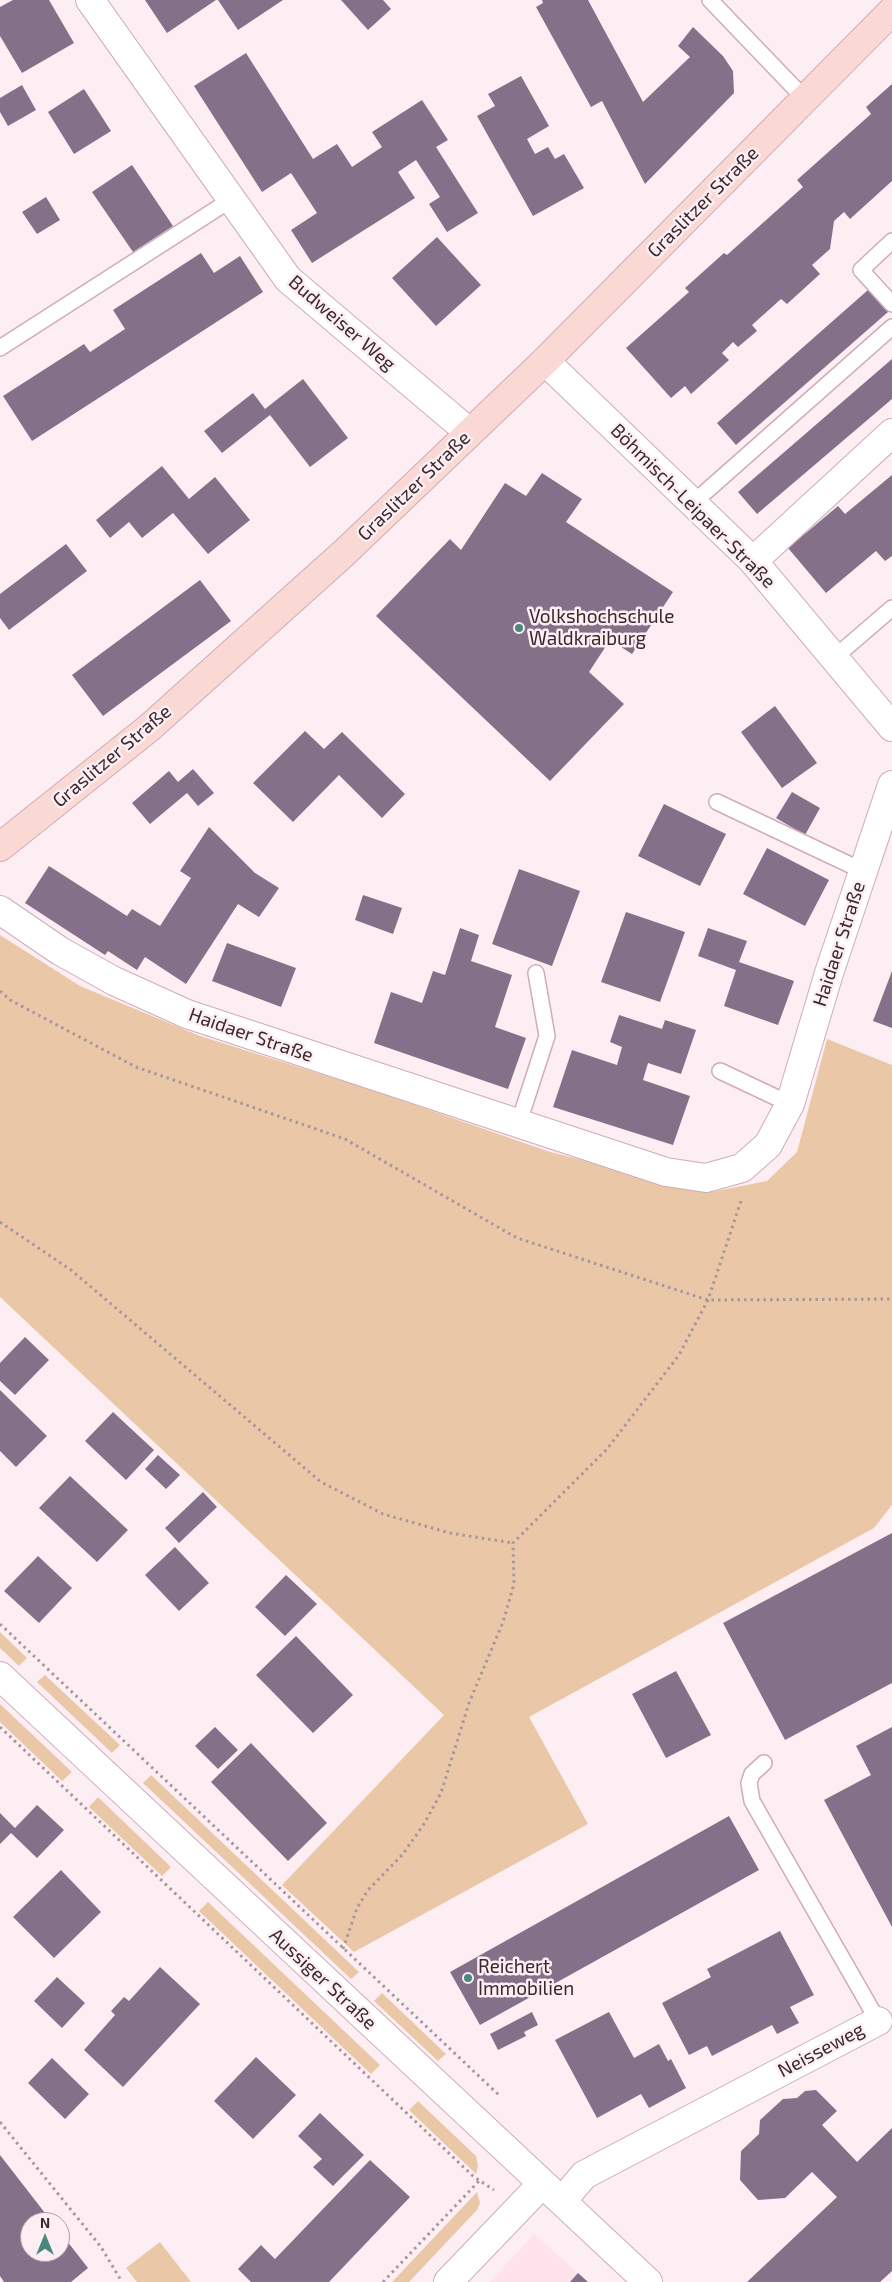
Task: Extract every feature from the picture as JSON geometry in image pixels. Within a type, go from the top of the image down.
[{"type":"street","name":"Budweiser Weg","points":[[90,0],[288,279],[469,432]]},
{"type":"street","name":"Graslitzer Straße","points":[[0,847],[149,728],[344,553],[545,361],[892,11]]},
{"type":"street","name":"Böhmisch-Leipaer-Straße","points":[[545,361],[753,561],[892,727]]},
{"type":"street","points":[[753,561],[892,433]]},
{"type":"street","name":"Haidaer Straße","points":[[0,910],[60,951],[106,977],[188,1014],[666,1172],[706,1178],[742,1168],[768,1145],[790,1104],[802,1059],[862,871],[892,785]]},
{"type":"street","name":"Aussiger Straße","points":[[0,1676],[648,2282]]},
{"type":"street","name":"Neisseweg","points":[[448,2282],[520,2207],[878,2021]]},
{"type":"lane","points":[[710,0],[805,99]]},
{"type":"lane","points":[[886,0],[892,7]]},
{"type":"lane","points":[[0,348],[232,199]]},
{"type":"lane","points":[[892,241],[861,270],[892,304]]},
{"type":"lane","points":[[693,503],[892,327]]},
{"type":"lane","points":[[834,658],[892,608]]},
{"type":"lane","points":[[717,802],[862,871]]},
{"type":"lane","points":[[518,1124],[547,1036],[536,973]]},
{"type":"lane","points":[[720,1071],[790,1104]]},
{"type":"lane","name":"Neisseweg","points":[[764,1763],[752,1774],[748,1783],[752,1801],[878,2021]]},
{"type":"path","points":[[0,991],[10,1000],[136,1066],[345,1139],[517,1238],[708,1300],[892,1299]]},
{"type":"path","points":[[343,1949],[357,1908],[368,1890],[403,1854],[424,1824],[441,1793],[469,1703],[503,1622],[514,1584],[513,1543],[607,1449],[679,1355],[708,1300],[740,1206],[743,1189],[742,1168]]},
{"type":"path","points":[[0,1222],[71,1270],[321,1482],[383,1514],[450,1533],[513,1543]]},
{"type":"path","points":[[0,1624],[505,2101]]},
{"type":"path","points":[[0,1727],[479,2181],[520,2207]]},
{"type":"path","points":[[0,2122],[101,2247],[122,2282]]},
{"type":"path","points":[[384,2282],[479,2181]]},
{"type":"shaded area","points":[[0,935],[80,986],[200,1036],[378,1092],[550,1152],[711,1192],[767,1181],[797,1152],[827,1039],[892,1065],[892,1505],[874,1528],[529,1717],[588,1824],[354,1952],[282,1885],[444,1715],[0,1297]]},
{"type":"shaded area","points":[[0,1632],[27,1658],[19,1666],[0,1648]]},
{"type":"shaded area","points":[[45,1675],[120,1745],[112,1753],[37,1682]]},
{"type":"shaded area","points":[[0,1704],[72,1772],[62,1781],[0,1722]]},
{"type":"shaded area","points":[[151,1775],[359,1972],[351,1979],[143,1783]]},
{"type":"shaded area","points":[[98,1797],[171,1867],[162,1876],[89,1807]]},
{"type":"shaded area","points":[[208,1902],[380,2065],[371,2074],[199,1911]]},
{"type":"shaded area","points":[[382,1993],[446,2054],[438,2061],[374,2001]]},
{"type":"shaded area","points":[[418,2101],[476,2156],[478,2166],[476,2174],[409,2110]]},
{"type":"shaded area","points":[[477,2192],[480,2203],[477,2210],[409,2282],[392,2282]]},
{"type":"shaded area","points":[[534,2234],[578,2273],[588,2282],[490,2282]]},
{"type":"shaded area","points":[[160,2242],[191,2282],[137,2282],[126,2268]]},
{"type":"building","points":[[13,0],[49,0],[74,43],[22,73],[0,36],[0,7]]},
{"type":"building","points":[[145,0],[216,0],[167,33]]},
{"type":"building","points":[[218,0],[283,0],[238,30]]},
{"type":"building","points":[[341,0],[383,0],[391,9],[368,30]]},
{"type":"building","points":[[542,0],[588,0],[643,102],[690,57],[678,46],[693,27],[723,56],[733,71],[734,93],[645,184],[602,101],[591,107],[536,7],[543,3]]},
{"type":"building","points":[[246,53],[313,159],[337,144],[352,167],[382,147],[372,132],[422,100],[448,140],[436,147],[478,213],[447,232],[429,204],[440,197],[416,160],[398,172],[415,198],[312,263],[291,230],[317,213],[291,173],[262,192],[194,86]]},
{"type":"building","points":[[521,76],[549,126],[527,139],[535,154],[548,147],[555,159],[564,154],[584,188],[533,216],[477,116],[495,106],[488,94]]},
{"type":"building","points":[[892,84],[892,181],[850,219],[844,212],[834,221],[830,249],[812,265],[820,274],[787,304],[781,299],[752,325],[757,331],[738,347],[733,342],[722,353],[729,360],[691,394],[685,386],[671,398],[626,348],[689,292],[685,288],[724,253],[727,255],[803,187],[797,180],[871,114],[866,107]]},
{"type":"building","points":[[22,85],[36,110],[8,126],[0,112],[0,98]]},
{"type":"building","points":[[84,89],[111,131],[74,154],[48,112]]},
{"type":"building","points":[[132,165],[173,226],[133,252],[92,192]]},
{"type":"building","points":[[46,197],[60,220],[37,234],[22,212]]},
{"type":"building","points":[[437,237],[481,285],[436,326],[392,278]]},
{"type":"building","points":[[201,253],[214,273],[240,256],[263,292],[32,441],[3,396],[84,344],[90,352],[125,329],[113,310]]},
{"type":"building","points":[[868,290],[888,312],[736,445],[717,423]]},
{"type":"building","points":[[892,359],[892,399],[757,514],[738,492]]},
{"type":"building","points":[[303,379],[348,438],[310,467],[270,415],[222,453],[204,431],[253,393],[265,409]]},
{"type":"building","points":[[162,466],[189,499],[215,477],[250,520],[208,554],[173,513],[142,538],[129,522],[110,538],[96,520]]},
{"type":"building","name":"Volkshochschule Waldkraiburg","points":[[542,473],[582,499],[566,522],[673,592],[632,654],[610,640],[589,672],[624,704],[550,781],[376,616],[450,539],[461,550],[505,483],[526,496]]},
{"type":"building","points":[[892,475],[892,556],[885,561],[876,551],[826,593],[788,548],[838,506],[845,514]]},
{"type":"building","points":[[66,544],[87,571],[9,630],[0,618],[0,594]]},
{"type":"building","points":[[200,580],[231,621],[103,716],[72,675]]},
{"type":"building","points":[[775,706],[817,763],[782,788],[741,732]]},
{"type":"building","points":[[305,731],[324,749],[342,732],[405,794],[382,818],[339,775],[293,822],[253,783]]},
{"type":"building","points":[[193,769],[214,793],[198,806],[187,793],[150,824],[132,803],[169,771],[178,782]]},
{"type":"building","points":[[792,792],[820,808],[805,835],[776,818]]},
{"type":"building","points":[[664,804],[726,834],[700,886],[638,856]]},
{"type":"building","points":[[209,827],[255,873],[279,888],[259,917],[238,904],[186,984],[145,957],[137,970],[108,951],[105,955],[25,903],[49,866],[127,916],[132,909],[160,926],[191,878],[180,871]]},
{"type":"building","points":[[767,848],[829,880],[805,926],[743,894]]},
{"type":"building","points":[[519,869],[580,891],[552,966],[492,944]]},
{"type":"building","points":[[363,895],[402,908],[393,934],[355,920]]},
{"type":"building","points":[[626,912],[685,932],[660,1002],[601,982]]},
{"type":"building","points":[[460,928],[479,935],[471,961],[512,975],[495,1027],[526,1038],[508,1089],[374,1043],[391,992],[422,1003],[433,971],[445,975]]},
{"type":"building","points":[[708,928],[747,941],[739,962],[794,981],[778,1025],[724,1006],[736,970],[698,956]]},
{"type":"building","points":[[227,943],[296,968],[281,1007],[212,981]]},
{"type":"building","points":[[892,971],[892,1028],[873,1021]]},
{"type":"building","points":[[619,1015],[662,1029],[665,1020],[696,1030],[681,1074],[648,1063],[643,1080],[690,1096],[673,1145],[553,1107],[572,1050],[617,1065],[622,1047],[610,1042]]},
{"type":"building","points":[[25,1337],[49,1360],[15,1395],[0,1381],[0,1363]]},
{"type":"building","points":[[0,1390],[47,1436],[16,1467],[0,1451]]},
{"type":"building","points":[[113,1412],[154,1450],[126,1480],[85,1441]]},
{"type":"building","points":[[158,1455],[180,1475],[166,1489],[145,1469]]},
{"type":"building","points":[[70,1476],[128,1530],[97,1562],[39,1508]]},
{"type":"building","points":[[203,1492],[217,1507],[179,1543],[165,1528]]},
{"type":"building","points":[[892,1533],[892,1683],[785,1740],[723,1623]]},
{"type":"building","points":[[175,1547],[209,1583],[179,1611],[145,1575]]},
{"type":"building","points":[[38,1556],[72,1588],[39,1623],[4,1591]]},
{"type":"building","points":[[286,1575],[317,1604],[285,1636],[255,1607]]},
{"type":"building","points":[[296,1636],[353,1695],[313,1733],[256,1675]]},
{"type":"building","points":[[676,1671],[711,1735],[666,1758],[632,1694]]},
{"type":"building","points":[[215,1727],[238,1750],[218,1769],[195,1746]]},
{"type":"building","points":[[892,1727],[892,1927],[824,1800],[871,1775],[856,1746]]},
{"type":"building","points":[[251,1743],[327,1823],[288,1861],[211,1782]]},
{"type":"building","points":[[37,1805],[64,1830],[37,1858],[11,1833],[0,1844],[0,1813],[15,1828]]},
{"type":"building","points":[[729,1816],[759,1870],[480,2025],[450,1972]]},
{"type":"building","points":[[61,1870],[101,1912],[54,1958],[13,1917]]},
{"type":"building","points":[[780,1931],[814,1995],[790,2007],[799,2023],[777,2034],[772,2025],[712,2056],[707,2046],[689,2055],[662,2003],[711,1977],[707,1969]]},
{"type":"building","points":[[160,1967],[200,2004],[123,2087],[84,2050],[115,2015],[111,2011],[124,1997],[129,2001]]},
{"type":"building","points":[[57,1977],[85,2003],[62,2028],[34,2001]]},
{"type":"building","points":[[532,2012],[538,2025],[524,2032],[526,2036],[498,2050],[490,2034]]},
{"type":"building","points":[[609,2012],[634,2058],[659,2044],[668,2061],[671,2059],[686,2088],[649,2108],[641,2094],[597,2118],[555,2040]]},
{"type":"building","points":[[256,2057],[296,2095],[253,2139],[214,2101]]},
{"type":"building","points":[[52,2058],[89,2094],[65,2119],[28,2083]]},
{"type":"building","points":[[816,2090],[837,2111],[822,2125],[857,2162],[892,2128],[892,2271],[880,2282],[747,2282],[837,2197],[812,2172],[785,2198],[758,2200],[740,2180],[741,2151],[759,2134],[760,2120],[783,2099],[797,2098],[805,2091]]},
{"type":"building","points":[[320,2113],[364,2155],[333,2186],[313,2167],[322,2159],[298,2136]]},
{"type":"building","points":[[0,2155],[44,2212],[20,2212],[20,2262],[70,2262],[70,2245],[88,2268],[71,2282],[4,2282],[0,2276]]},
{"type":"building","points":[[370,2160],[410,2197],[329,2282],[251,2282],[238,2269],[261,2245],[275,2259]]},
{"type":"building","points":[[578,2273],[588,2282],[570,2282]]},
{"type":"place","name":"Volkshochschule Waldkraiburg","points":[[519,628]]},
{"type":"place","name":"Reichert Immobilien","points":[[468,1978]]}]
